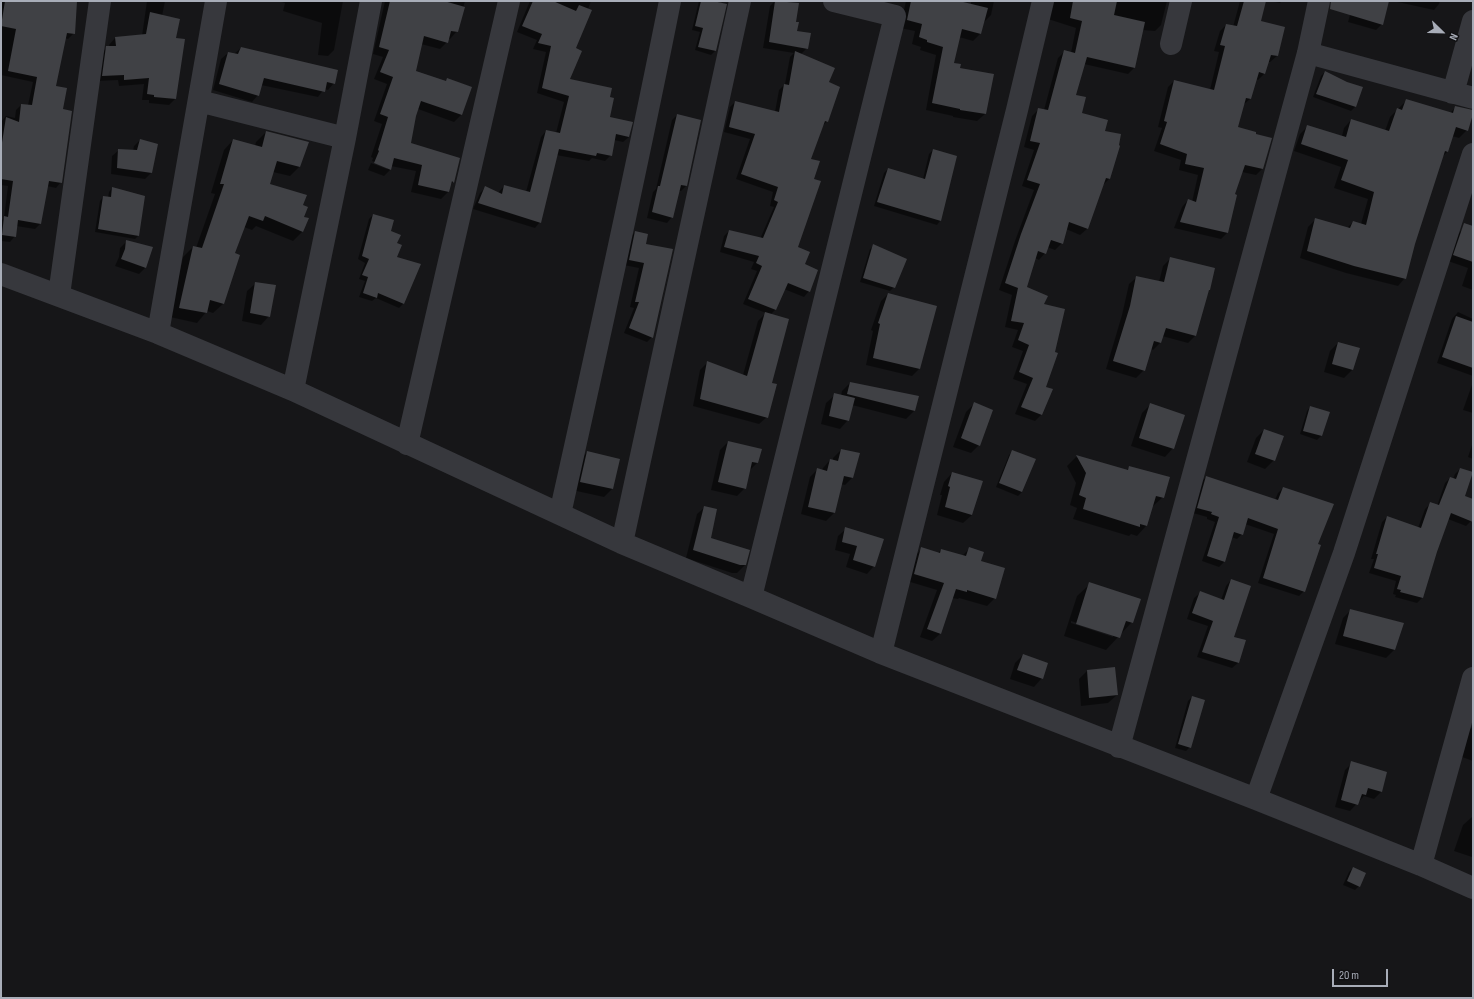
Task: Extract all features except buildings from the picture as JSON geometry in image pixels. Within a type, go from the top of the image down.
[{"type":"street","points":[[59,295],[100,1]]},
{"type":"street","points":[[158,333],[216,1]]},
{"type":"street","points":[[293,390],[345,138],[371,1]]},
{"type":"street","points":[[407,444],[509,1]]},
{"type":"street","points":[[560,514],[606,309],[670,1]]},
{"type":"street","points":[[622,543],[740,1]]},
{"type":"street","points":[[751,597],[895,16],[834,1]]},
{"type":"street","points":[[881,653],[1043,1]]},
{"type":"street","points":[[1171,44],[1181,1]]},
{"type":"street","points":[[1119,746],[1308,53],[1319,1]]},
{"type":"street","points":[[1308,53],[1463,95],[1473,21]]},
{"type":"street","points":[[199,101],[345,138]]},
{"type":"street","points":[[1256,799],[1344,553],[1473,154]]},
{"type":"street","points":[[1,274],[158,333],[293,390],[622,543],[881,653],[1256,799],[1473,888]]},
{"type":"street","points":[[1420,865],[1473,678]]}]
